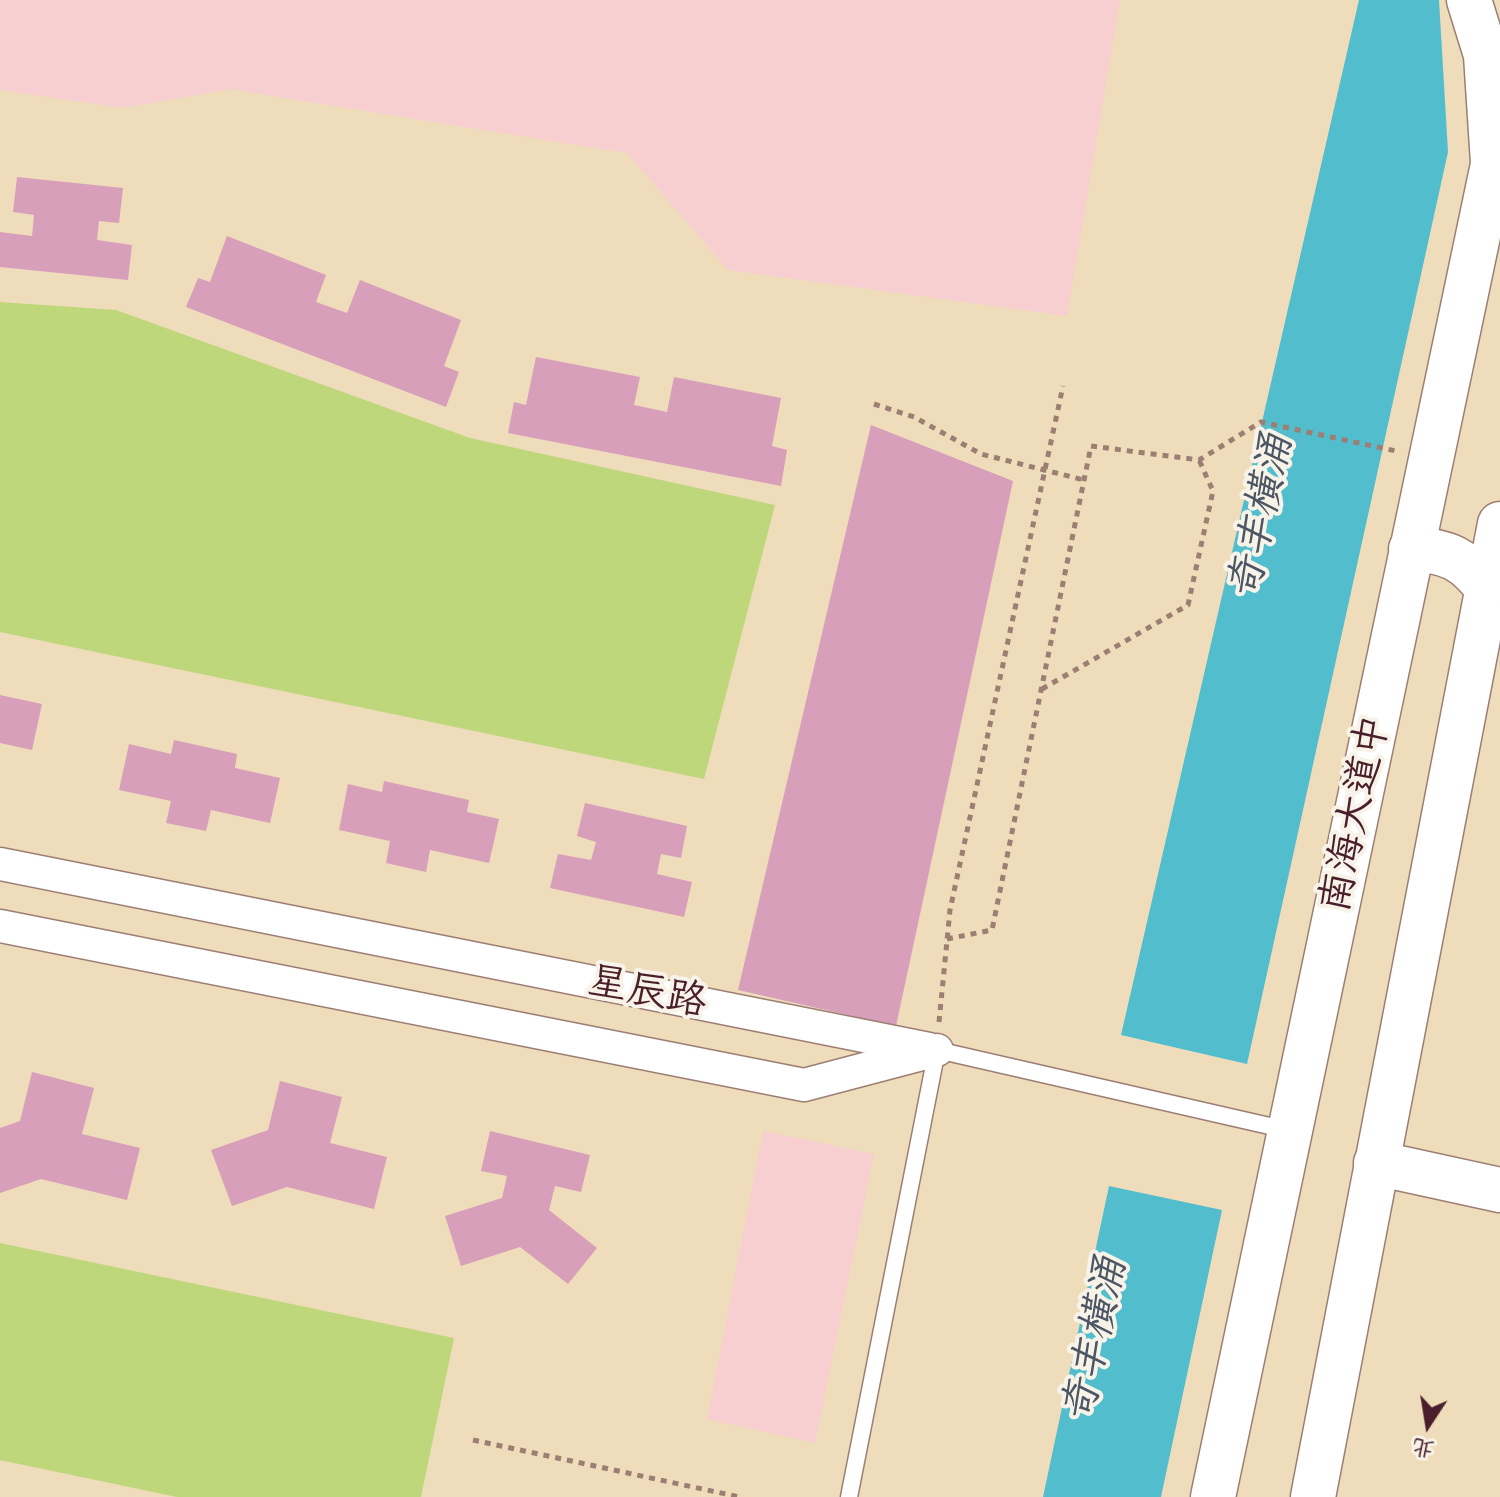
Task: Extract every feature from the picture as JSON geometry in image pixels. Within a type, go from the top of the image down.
[{"type":"main road","name":"南海大道中","points":[[1213,1497],[1496,149],[1486,55],[1469,0]]},
{"type":"main road","points":[[1313,1497],[1500,524]]},
{"type":"main road","points":[[1411,549],[1432,550],[1470,566],[1487,588]]},
{"type":"main road","points":[[1376,1163],[1500,1190]]},
{"type":"street","name":"星辰路","points":[[0,864],[937,1050]]},
{"type":"street","points":[[0,926],[804,1085],[937,1050]]},
{"type":"lane","name":"星辰路","points":[[937,1050],[1291,1131]]},
{"type":"lane","points":[[849,1497],[937,1050]]},
{"type":"path","points":[[937,1050],[950,910],[1063,386]]},
{"type":"path","points":[[874,404],[914,417],[981,454],[1084,480]]},
{"type":"path","points":[[947,939],[992,930],[1091,446],[1199,460],[1261,422],[1373,448]]},
{"type":"path","points":[[1041,690],[1188,605],[1213,491],[1199,460]]},
{"type":"path","points":[[473,1440],[740,1497]]},
{"type":"shaded area","points":[[0,0],[1120,0],[1067,316],[728,270],[627,153],[230,89],[123,108],[0,90]]},
{"type":"shaded area","points":[[763,1131],[874,1154],[815,1443],[707,1419]]},
{"type":"green space","points":[[0,302],[116,310],[470,438],[775,505],[704,779],[0,632]]},
{"type":"green space","points":[[0,1243],[454,1338],[421,1497],[177,1497],[0,1460]]},
{"type":"water","name":"奇丰横涌","points":[[1359,0],[1439,0],[1448,152],[1247,1064],[1121,1035]]},
{"type":"water","name":"奇丰横涌","points":[[1109,1186],[1222,1210],[1161,1497],[1043,1497]]},
{"type":"building","points":[[17,177],[123,188],[119,223],[99,221],[97,240],[132,245],[128,280],[0,267],[0,232],[32,236],[34,215],[13,212]]},
{"type":"building","points":[[227,236],[326,275],[316,302],[347,313],[360,280],[461,320],[444,366],[459,372],[446,407],[186,307],[198,278],[210,282]]},
{"type":"building","points":[[536,357],[640,377],[634,405],[667,412],[674,377],[781,398],[772,446],[787,450],[781,486],[508,433],[514,402],[526,405]]},
{"type":"building","points":[[871,425],[1013,481],[896,1026],[738,990]]},
{"type":"building","points":[[0,695],[42,704],[32,750],[0,743]]},
{"type":"building","points":[[174,740],[237,754],[235,768],[280,778],[270,823],[211,810],[206,831],[166,823],[171,801],[119,790],[129,744],[171,754]]},
{"type":"building","points":[[384,781],[469,800],[467,812],[499,819],[489,863],[430,850],[426,872],[386,863],[390,841],[339,830],[348,784],[382,792]]},
{"type":"building","points":[[585,803],[687,826],[681,858],[661,854],[657,874],[692,882],[684,917],[550,888],[558,854],[591,860],[596,842],[577,836]]},
{"type":"building","points":[[32,1072],[94,1088],[82,1134],[140,1148],[127,1200],[41,1179],[0,1193],[0,1128],[20,1121]]},
{"type":"building","points":[[280,1081],[342,1097],[330,1143],[387,1157],[374,1209],[287,1187],[232,1206],[211,1150],[268,1130]]},
{"type":"building","points":[[490,1131],[590,1155],[581,1192],[555,1186],[549,1210],[597,1248],[568,1284],[520,1247],[461,1266],[445,1216],[502,1198],[507,1176],[481,1171]]}]
